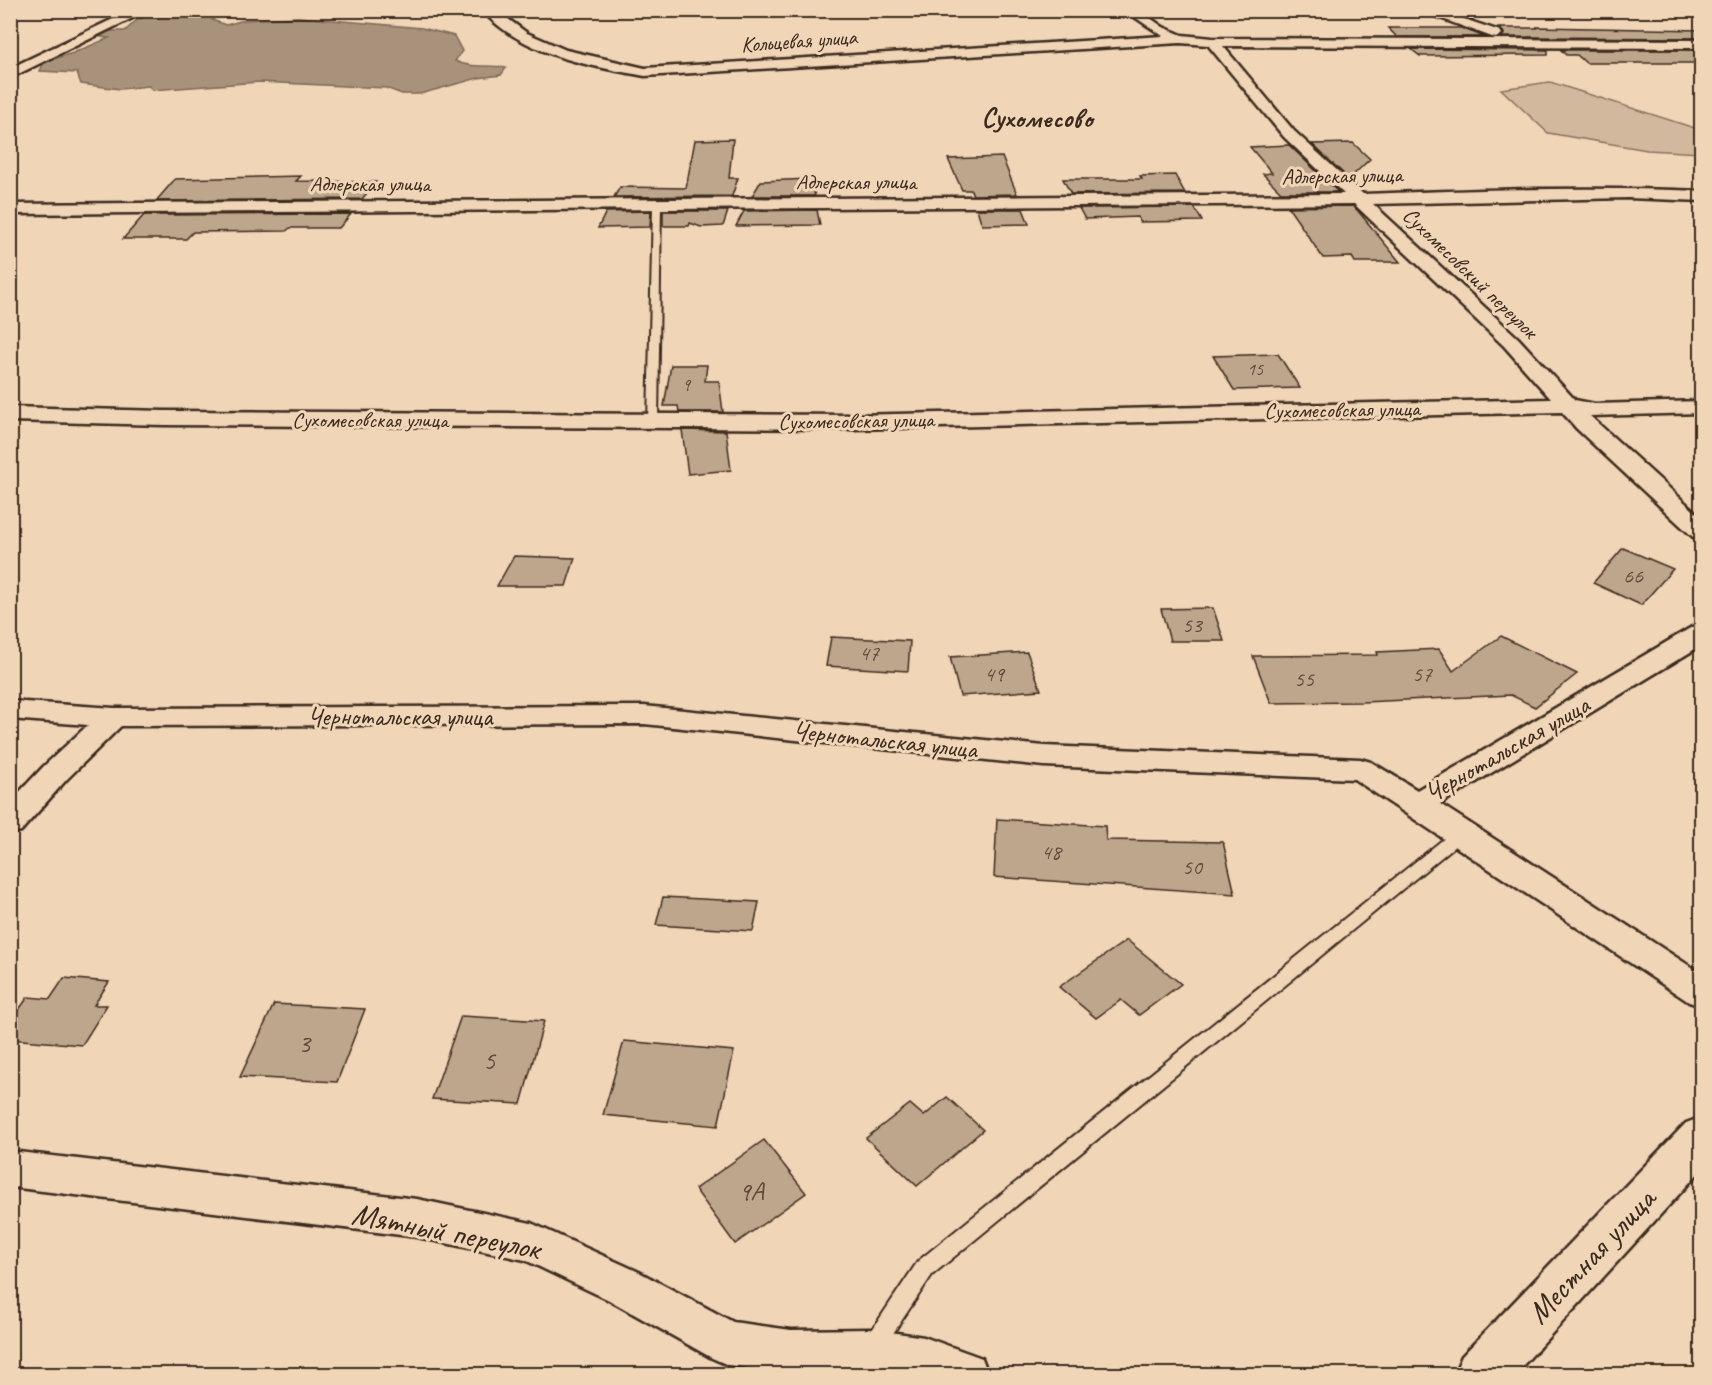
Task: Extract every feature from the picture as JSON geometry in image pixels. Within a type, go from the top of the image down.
[{"type":"main road","name":"Местная улица","points":[[1480,1374],[1701,1137]]},
{"type":"street","points":[[13,80],[62,46],[143,10]]},
{"type":"street","name":"Кольцевая улица","points":[[488,10],[524,38],[610,66],[645,72],[1180,39],[1212,42],[1701,44]]},
{"type":"street","points":[[1130,10],[1159,30],[1180,39]]},
{"type":"street","points":[[1424,10],[1521,43]]},
{"type":"street","name":"Сухомесовский переулок","points":[[1212,42],[1289,134],[1511,342],[1567,405],[1640,477],[1701,532]]},
{"type":"street","name":"Адлерская улица","points":[[10,209],[1359,199],[1534,193],[1701,196]]},
{"type":"street","name":"Сухомесовская улица","points":[[10,414],[164,418],[865,422],[1567,405],[1595,411],[1701,407]]},
{"type":"street","name":"Чернотальская улица","points":[[10,710],[114,717],[644,715],[1044,756],[1360,770],[1417,804],[1701,633]]},
{"type":"street","points":[[10,824],[55,773],[114,717]]},
{"type":"street","points":[[1417,804],[1701,992]]},
{"type":"street","name":"Мятный переулок","points":[[10,1169],[417,1218],[531,1242],[624,1286],[728,1342],[855,1363],[924,1359],[966,1374]]},
{"type":"lane","points":[[653,422],[657,205]]},
{"type":"lane","points":[[855,1363],[925,1268],[1461,833]]},
{"type":"shaded area","points":[[159,10],[223,11],[212,20],[226,25],[244,20],[298,17],[422,28],[454,36],[462,51],[455,61],[468,65],[506,68],[501,75],[478,78],[420,94],[402,94],[386,88],[259,82],[152,90],[149,86],[120,89],[81,84],[77,73],[40,71],[44,62],[109,38],[93,36],[103,31],[125,31],[136,21]]},
{"type":"shaded area","points":[[1550,82],[1701,130],[1701,153],[1647,150],[1548,133],[1501,89]]},
{"type":"building","points":[[1536,27],[1701,30],[1701,38],[1502,37],[1504,33],[1499,28],[1538,28]]},
{"type":"building","points":[[1388,28],[1461,28],[1485,37],[1397,37]]},
{"type":"building","points":[[1411,49],[1548,50],[1548,55],[1420,56]]},
{"type":"building","points":[[1561,50],[1701,50],[1701,63],[1586,63],[1577,55],[1566,55]]},
{"type":"building","points":[[733,139],[729,178],[738,178],[732,196],[614,197],[620,187],[686,188],[695,140]]},
{"type":"building","points":[[1353,143],[1370,159],[1349,179],[1312,144]]},
{"type":"building","points":[[1289,145],[1338,192],[1281,192],[1263,174],[1272,173],[1250,147]]},
{"type":"building","points":[[1002,157],[1017,194],[973,195],[971,190],[962,190],[948,159]]},
{"type":"building","points":[[1175,175],[1185,193],[1071,194],[1063,179],[1142,179],[1140,176]]},
{"type":"building","points":[[301,176],[296,181],[376,182],[362,199],[156,201],[175,179]]},
{"type":"building","points":[[811,179],[815,196],[752,196],[761,181]]},
{"type":"building","points":[[1353,206],[1400,262],[1355,262],[1352,257],[1323,258],[1288,207]]},
{"type":"building","points":[[1194,207],[1202,221],[1140,222],[1138,217],[1085,219],[1079,208]]},
{"type":"building","points":[[977,209],[1023,209],[1029,224],[982,225]]},
{"type":"building","points":[[817,210],[820,225],[736,226],[744,211]]},
{"type":"building","points":[[651,211],[650,227],[598,228],[606,212]]},
{"type":"building","points":[[663,211],[728,211],[723,226],[701,227],[690,223],[689,226],[663,226]]},
{"type":"building","points":[[351,214],[339,228],[193,232],[186,239],[123,239],[144,215]]},
{"type":"building","points":[[1278,354],[1300,388],[1234,390],[1213,356]]},
{"type":"building","points":[[671,365],[707,365],[705,381],[719,381],[723,412],[679,412],[678,406],[664,406]]},
{"type":"building","points":[[682,430],[726,431],[731,470],[688,474]]},
{"type":"building","points":[[1623,548],[1673,569],[1641,605],[1593,583]]},
{"type":"building","points":[[514,556],[575,558],[566,586],[497,586]]},
{"type":"building","points":[[1213,608],[1224,641],[1170,641],[1161,609]]},
{"type":"building","points":[[1501,636],[1577,674],[1535,707],[1511,695],[1363,702],[1271,703],[1253,656],[1378,655],[1377,652],[1439,649],[1453,671]]},
{"type":"building","points":[[831,637],[910,641],[908,671],[826,666]]},
{"type":"building","points":[[1027,652],[1041,690],[960,696],[950,657]]},
{"type":"building","points":[[997,819],[1105,826],[1106,840],[1223,842],[1235,894],[994,877]]},
{"type":"building","points":[[663,897],[759,902],[753,931],[656,925]]},
{"type":"building","points":[[1127,940],[1181,984],[1139,1015],[1121,1000],[1096,1018],[1059,987]]},
{"type":"building","points":[[64,978],[109,982],[94,1005],[107,1005],[82,1045],[10,1039],[10,1022],[28,997],[50,999]]},
{"type":"building","points":[[274,1004],[365,1009],[337,1082],[240,1077]]},
{"type":"building","points":[[461,1016],[544,1021],[521,1104],[432,1099]]},
{"type":"building","points":[[624,1041],[734,1051],[718,1126],[603,1115]]},
{"type":"building","points":[[947,1097],[983,1130],[917,1186],[866,1138],[910,1104],[924,1116]]},
{"type":"building","points":[[764,1140],[806,1193],[735,1244],[695,1189]]},
{"type":"district","name":"Сухомесово","points":[[1037,118]]}]
